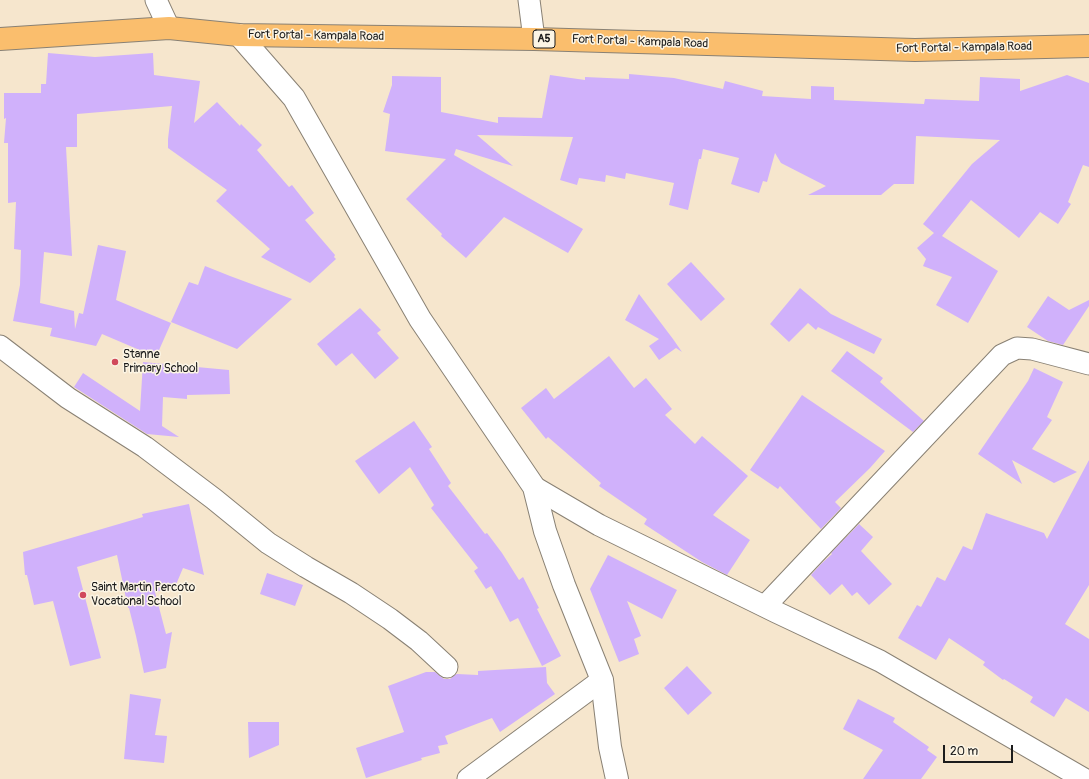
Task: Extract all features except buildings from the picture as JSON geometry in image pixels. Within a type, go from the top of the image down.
[{"type":"main road","name":"Fort Portal - Kampala Road","points":[[0,39],[169,28],[239,35],[534,39],[915,50],[1089,46]]},
{"type":"street","points":[[156,0],[169,28]]},
{"type":"street","points":[[529,0],[534,39]]},
{"type":"street","points":[[239,35],[294,98],[420,320],[534,487],[545,531],[564,585],[602,680],[610,747],[617,779]]},
{"type":"street","points":[[0,346],[68,398],[145,447],[214,499],[268,543],[352,593],[390,619],[419,641],[446,667]]},
{"type":"street","points":[[765,606],[1002,354],[1017,348],[1032,348],[1089,364]]},
{"type":"street","points":[[534,487],[599,525],[880,661],[1084,779]]},
{"type":"street","points":[[468,779],[602,680]]},
{"type":"place","name":"Stanne Primary School","points":[[115,362]]},
{"type":"place","name":"Saint Martin Percoto Vocational School","points":[[83,595]]}]
